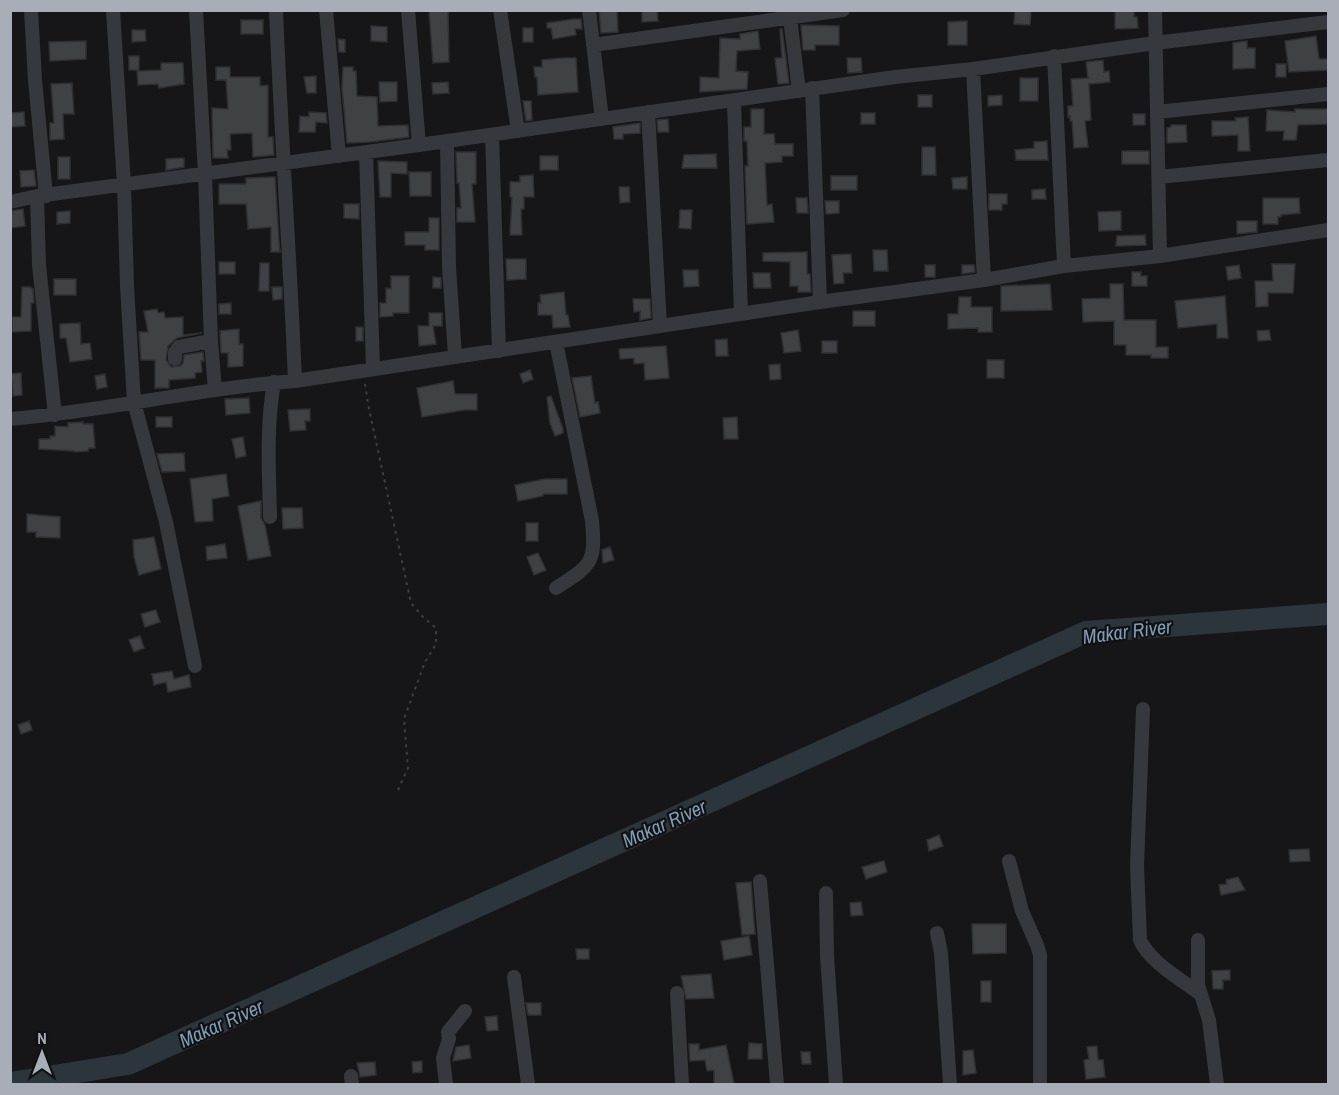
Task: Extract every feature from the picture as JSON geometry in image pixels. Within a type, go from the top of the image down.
[{"type":"street","points":[[31,10],[42,196],[39,265],[55,415]]},
{"type":"street","points":[[113,10],[134,402],[166,522],[195,666]]},
{"type":"street","points":[[196,10],[215,390]]},
{"type":"street","points":[[276,10],[282,163],[290,257],[295,381]]},
{"type":"street","points":[[326,10],[339,156]]},
{"type":"street","points":[[408,10],[419,146]]},
{"type":"street","points":[[501,10],[518,131]]},
{"type":"street","points":[[589,10],[602,119]]},
{"type":"street","points":[[593,45],[790,14],[843,10]]},
{"type":"street","points":[[1155,10],[1160,256]]},
{"type":"street","points":[[790,14],[806,90],[820,302]]},
{"type":"street","points":[[10,202],[806,90],[1329,21]]},
{"type":"street","points":[[1054,56],[1064,266]]},
{"type":"street","points":[[973,69],[984,280]]},
{"type":"street","points":[[1157,112],[1329,94]]},
{"type":"street","points":[[734,101],[741,314]]},
{"type":"street","points":[[648,112],[660,325]]},
{"type":"street","points":[[492,135],[499,351]]},
{"type":"street","points":[[447,142],[449,267],[455,356]]},
{"type":"street","points":[[366,152],[368,369]]},
{"type":"street","points":[[1159,177],[1329,160]]},
{"type":"street","points":[[10,419],[55,415],[215,390],[295,381],[660,325],[984,280],[1064,266],[1160,256],[1329,230]]},
{"type":"street","points":[[175,358],[175,352],[179,347],[211,341]]},
{"type":"street","points":[[556,342],[592,521],[594,546],[592,559],[584,570],[556,588]]},
{"type":"street","points":[[270,517],[267,466],[268,420],[274,382]]},
{"type":"street","points":[[1143,709],[1137,866],[1140,940],[1152,958],[1199,993]]},
{"type":"street","points":[[1009,861],[1022,911],[1040,955],[1040,1084]]},
{"type":"street","points":[[760,881],[777,1084]]},
{"type":"street","points":[[826,894],[827,956],[836,1084]]},
{"type":"street","points":[[937,933],[942,960],[950,1084]]},
{"type":"street","points":[[1198,940],[1199,993],[1209,1020],[1217,1084]]},
{"type":"street","points":[[514,977],[528,1084]]},
{"type":"street","points":[[677,993],[682,1084]]},
{"type":"street","points":[[446,1084],[443,1058],[449,1039],[448,1032],[465,1011]]},
{"type":"path","points":[[368,369],[369,409],[411,603],[436,628],[436,644],[425,662],[404,719],[408,768],[398,790]]},
{"type":"building","points":[[599,10],[617,10],[618,32],[601,33]]},
{"type":"building","points":[[642,10],[657,10],[658,21],[642,22]]},
{"type":"building","points":[[1015,10],[1031,10],[1030,25],[1014,24]]},
{"type":"building","points":[[1115,10],[1134,10],[1138,28],[1115,29]]},
{"type":"building","points":[[429,11],[448,11],[449,62],[433,63]]},
{"type":"building","points":[[581,19],[582,29],[575,29],[576,35],[553,39],[551,28],[547,28],[547,23]]},
{"type":"building","points":[[241,20],[263,20],[263,34],[241,34]]},
{"type":"building","points":[[967,21],[967,45],[948,45],[948,22]]},
{"type":"building","points":[[801,25],[839,26],[839,45],[815,45],[815,50],[803,50]]},
{"type":"building","points":[[371,26],[387,27],[387,42],[371,41]]},
{"type":"building","points":[[523,28],[533,28],[533,42],[523,42]]},
{"type":"building","points":[[780,29],[782,29],[789,83],[778,84],[775,58],[782,58]]},
{"type":"building","points":[[132,30],[145,30],[146,41],[132,42]]},
{"type":"building","points":[[758,31],[760,49],[737,51],[736,71],[748,72],[747,89],[700,92],[700,77],[719,78],[720,38],[740,39],[740,34]]},
{"type":"building","points":[[1316,36],[1319,59],[1329,59],[1329,70],[1289,72],[1285,41]]},
{"type":"building","points":[[338,39],[345,40],[345,52],[339,52]]},
{"type":"building","points":[[86,41],[86,59],[50,61],[49,42]]},
{"type":"building","points":[[1247,41],[1247,48],[1255,48],[1255,68],[1233,69],[1233,43]]},
{"type":"building","points":[[129,56],[139,56],[139,70],[129,70]]},
{"type":"building","points":[[576,58],[578,92],[538,95],[534,67],[542,67],[542,60]]},
{"type":"building","points":[[847,58],[861,58],[862,72],[848,73]]},
{"type":"building","points":[[1103,60],[1104,72],[1109,71],[1110,82],[1089,84],[1091,120],[1085,121],[1088,147],[1074,148],[1072,121],[1070,121],[1070,116],[1068,117],[1068,106],[1073,106],[1071,79],[1088,78],[1086,62]]},
{"type":"building","points":[[161,63],[183,63],[184,84],[159,88],[158,84],[138,85],[137,71],[161,70]]},
{"type":"building","points":[[1276,64],[1286,64],[1286,77],[1276,77]]},
{"type":"building","points":[[216,67],[230,67],[230,77],[260,77],[260,86],[268,85],[268,137],[273,137],[274,155],[253,157],[252,133],[230,134],[231,150],[227,150],[228,158],[213,158],[212,108],[228,109],[226,80],[216,80]]},
{"type":"building","points":[[343,67],[353,67],[353,71],[356,71],[357,96],[377,97],[378,126],[408,125],[409,137],[347,143],[342,88]]},
{"type":"building","points":[[316,76],[316,93],[307,93],[304,77]]},
{"type":"building","points":[[1020,78],[1038,78],[1038,101],[1020,101]]},
{"type":"building","points":[[379,82],[397,82],[397,101],[380,102]]},
{"type":"building","points":[[448,82],[449,93],[433,94],[432,83]]},
{"type":"building","points":[[72,83],[74,114],[63,114],[64,139],[50,140],[50,123],[54,123],[51,84]]},
{"type":"building","points":[[918,95],[932,95],[932,107],[918,107]]},
{"type":"building","points":[[1002,95],[1002,105],[988,106],[988,96]]},
{"type":"building","points":[[523,101],[531,101],[532,120],[526,121]]},
{"type":"building","points":[[751,109],[764,109],[764,134],[774,134],[775,144],[793,144],[793,156],[782,156],[782,162],[765,163],[767,205],[772,204],[774,222],[747,224],[745,166],[748,166],[744,127],[751,127]]},
{"type":"building","points":[[1295,109],[1328,109],[1327,124],[1298,125],[1296,140],[1283,140],[1284,131],[1266,131],[1267,110],[1295,112]]},
{"type":"building","points":[[24,112],[25,126],[11,127],[10,113]]},
{"type":"building","points":[[309,112],[326,113],[327,123],[316,122],[315,132],[299,132],[300,116],[309,117]]},
{"type":"building","points":[[861,113],[875,113],[875,124],[861,124]]},
{"type":"building","points":[[1133,114],[1145,114],[1145,125],[1133,125]]},
{"type":"building","points":[[1248,117],[1250,151],[1238,151],[1238,135],[1212,136],[1212,121],[1236,121],[1235,118]]},
{"type":"building","points":[[668,119],[669,132],[658,132],[657,120]]},
{"type":"building","points":[[640,123],[640,133],[623,134],[623,139],[614,139],[613,127]]},
{"type":"building","points":[[1171,125],[1186,125],[1187,142],[1167,143],[1167,128]]},
{"type":"building","points":[[1047,141],[1048,160],[1016,160],[1015,150],[1034,148],[1034,142]]},
{"type":"building","points":[[922,147],[935,147],[936,175],[922,175]]},
{"type":"building","points":[[1122,151],[1149,151],[1149,164],[1122,164]]},
{"type":"building","points":[[456,152],[476,152],[476,184],[472,184],[475,222],[457,222],[457,208],[461,208]]},
{"type":"building","points":[[716,154],[717,168],[682,168],[684,155]]},
{"type":"building","points":[[540,156],[558,156],[558,170],[540,170]]},
{"type":"building","points":[[58,157],[70,157],[70,179],[58,179]]},
{"type":"building","points":[[184,158],[184,167],[166,170],[166,159]]},
{"type":"building","points":[[378,161],[407,162],[407,174],[391,173],[391,197],[380,197]]},
{"type":"building","points":[[34,170],[36,186],[21,187],[20,171]]},
{"type":"building","points":[[409,172],[431,172],[431,196],[410,196]]},
{"type":"building","points":[[533,175],[534,197],[524,197],[524,209],[521,209],[522,235],[510,235],[512,197],[510,197],[510,182],[520,182],[520,176]]},
{"type":"building","points":[[831,176],[857,176],[857,190],[831,190]]},
{"type":"building","points":[[275,177],[280,252],[271,252],[271,227],[248,229],[246,204],[219,204],[219,184],[246,184],[246,178]]},
{"type":"building","points":[[967,177],[967,189],[953,189],[952,178]]},
{"type":"building","points":[[619,187],[629,187],[630,202],[620,203]]},
{"type":"building","points":[[1045,189],[1046,199],[1032,199],[1032,190]]},
{"type":"building","points":[[989,194],[1007,194],[1007,204],[1002,204],[1002,210],[989,210]]},
{"type":"building","points":[[796,198],[807,198],[808,213],[797,213]]},
{"type":"building","points":[[1263,198],[1299,198],[1300,213],[1281,215],[1278,217],[1278,224],[1263,224]]},
{"type":"building","points":[[825,201],[839,201],[839,213],[826,214]]},
{"type":"building","points":[[344,204],[359,204],[359,219],[344,218]]},
{"type":"building","points":[[23,209],[25,226],[10,228],[10,211]]},
{"type":"building","points":[[680,210],[692,210],[691,229],[679,228]]},
{"type":"building","points":[[70,211],[70,223],[57,224],[57,212]]},
{"type":"building","points":[[1121,211],[1121,230],[1099,231],[1098,212]]},
{"type":"building","points":[[429,218],[439,218],[439,250],[425,250],[425,245],[405,245],[405,232],[429,232]]},
{"type":"building","points":[[1237,221],[1257,221],[1257,232],[1237,234]]},
{"type":"building","points":[[1145,235],[1146,245],[1116,246],[1117,236]]},
{"type":"building","points":[[873,250],[887,250],[888,271],[874,271]]},
{"type":"building","points":[[807,252],[807,274],[810,274],[811,292],[798,292],[798,286],[790,286],[790,262],[763,261],[763,253]]},
{"type":"building","points":[[851,254],[852,273],[843,273],[844,283],[834,284],[832,255]]},
{"type":"building","points":[[506,259],[526,259],[526,279],[507,280]]},
{"type":"building","points":[[219,262],[235,262],[235,274],[219,274]]},
{"type":"building","points":[[260,263],[269,263],[269,291],[259,291]]},
{"type":"building","points":[[1272,264],[1295,264],[1293,293],[1268,293],[1268,306],[1256,307],[1255,281],[1273,281]]},
{"type":"building","points":[[925,265],[935,265],[935,277],[925,277]]},
{"type":"building","points":[[962,265],[974,265],[975,272],[962,274]]},
{"type":"building","points":[[1239,265],[1241,278],[1228,280],[1226,267]]},
{"type":"building","points":[[683,270],[698,270],[699,286],[684,287]]},
{"type":"building","points":[[1132,272],[1141,272],[1141,276],[1147,276],[1147,286],[1132,286]]},
{"type":"building","points":[[753,273],[770,273],[771,288],[754,288]]},
{"type":"building","points":[[391,276],[409,276],[409,313],[393,313],[393,316],[380,317],[380,303],[386,303],[386,288],[391,289]]},
{"type":"building","points":[[433,277],[441,278],[441,288],[433,288]]},
{"type":"building","points":[[54,279],[76,279],[76,295],[54,295]]},
{"type":"building","points":[[1050,284],[1052,310],[1001,311],[1001,286]]},
{"type":"building","points":[[1110,284],[1123,284],[1124,320],[1156,320],[1156,347],[1168,347],[1168,358],[1126,355],[1126,345],[1114,345],[1114,321],[1083,322],[1082,299],[1110,298]]},
{"type":"building","points":[[22,287],[33,289],[31,331],[12,332],[12,317],[21,317]]},
{"type":"building","points":[[272,287],[282,287],[282,299],[273,300]]},
{"type":"building","points":[[564,292],[566,315],[568,315],[570,327],[553,328],[552,315],[538,315],[540,295]]},
{"type":"building","points":[[1225,296],[1228,338],[1217,338],[1217,324],[1178,328],[1175,301]]},
{"type":"building","points":[[959,297],[971,297],[971,307],[992,307],[992,332],[978,332],[978,328],[948,329],[948,314],[958,314]]},
{"type":"building","points":[[633,299],[650,299],[651,318],[640,320],[640,311],[634,312]]},
{"type":"building","points":[[231,303],[231,314],[219,314],[219,304]]},
{"type":"building","points":[[157,309],[158,313],[164,312],[165,318],[183,317],[183,335],[202,333],[177,338],[168,346],[166,360],[171,367],[180,366],[184,355],[203,352],[204,361],[201,361],[202,372],[195,373],[195,378],[169,380],[169,388],[155,388],[155,360],[141,360],[139,332],[148,332],[144,311]]},
{"type":"building","points":[[853,311],[875,311],[875,326],[853,326]]},
{"type":"building","points":[[429,313],[442,313],[442,326],[433,326],[436,344],[419,346],[418,326],[429,326]]},
{"type":"building","points":[[80,323],[81,344],[90,343],[92,359],[70,362],[66,338],[60,338],[60,324]]},
{"type":"building","points":[[356,327],[363,327],[363,341],[356,341]]},
{"type":"building","points":[[239,329],[239,344],[243,344],[243,366],[228,367],[228,353],[221,353],[220,331]]},
{"type":"building","points":[[798,330],[801,351],[784,353],[781,333]]},
{"type":"building","points":[[1269,330],[1271,340],[1258,341],[1257,331]]},
{"type":"building","points":[[727,339],[728,356],[716,356],[715,340]]},
{"type":"building","points":[[822,341],[837,341],[837,353],[822,353]]},
{"type":"building","points":[[666,346],[669,378],[645,380],[644,363],[634,364],[634,358],[620,359],[619,349]]},
{"type":"building","points":[[987,360],[1004,360],[1004,378],[987,378]]},
{"type":"building","points":[[780,364],[781,379],[770,380],[769,365]]},
{"type":"building","points":[[530,370],[533,379],[523,383],[520,374]]},
{"type":"building","points":[[21,373],[22,395],[13,396],[11,374]]},
{"type":"building","points":[[105,374],[107,387],[97,389],[95,376]]},
{"type":"building","points":[[591,376],[595,403],[598,402],[600,413],[580,417],[572,378]]},
{"type":"building","points":[[453,381],[455,394],[477,394],[477,410],[422,417],[417,388]]},
{"type":"building","points":[[551,396],[563,429],[563,433],[555,436],[550,423],[547,397]]},
{"type":"building","points":[[249,398],[250,413],[226,415],[225,399]]},
{"type":"building","points":[[310,409],[310,421],[305,421],[306,430],[290,431],[288,410]]},
{"type":"building","points":[[156,417],[172,417],[172,427],[156,427]]},
{"type":"building","points":[[737,417],[738,439],[724,439],[723,418]]},
{"type":"building","points":[[83,422],[83,424],[93,424],[95,448],[74,452],[39,449],[39,439],[50,439],[50,436],[55,436],[55,426],[68,427],[68,423]]},
{"type":"building","points":[[243,437],[246,456],[236,458],[232,439]]},
{"type":"building","points":[[184,453],[185,471],[162,472],[157,454]]},
{"type":"building","points":[[226,474],[229,496],[212,499],[213,521],[195,522],[190,479]]},
{"type":"building","points":[[545,479],[567,479],[567,494],[543,494],[543,496],[518,501],[515,485]]},
{"type":"building","points":[[261,501],[261,518],[265,525],[271,556],[248,560],[238,506]]},
{"type":"building","points":[[282,508],[302,508],[303,528],[283,529]]},
{"type":"building","points":[[27,514],[60,517],[60,538],[36,537],[36,532],[27,532]]},
{"type":"building","points":[[526,523],[538,523],[538,541],[526,541]]},
{"type":"building","points":[[154,537],[161,569],[139,575],[134,557],[133,540]]},
{"type":"building","points":[[225,544],[227,558],[207,560],[206,547]]},
{"type":"building","points":[[610,547],[614,560],[603,563],[602,550]]},
{"type":"building","points":[[538,553],[546,570],[534,575],[527,557]]},
{"type":"building","points":[[156,610],[160,622],[145,627],[141,614]]},
{"type":"building","points":[[140,636],[144,648],[134,652],[129,640]]},
{"type":"building","points":[[172,671],[174,679],[189,675],[191,687],[168,692],[166,682],[154,685],[152,674]]},
{"type":"building","points":[[29,721],[32,730],[21,734],[18,725]]},
{"type":"building","points":[[939,835],[943,846],[929,851],[927,840]]},
{"type":"building","points":[[1309,849],[1310,861],[1290,862],[1289,850]]},
{"type":"building","points":[[884,861],[887,872],[866,879],[862,867]]},
{"type":"building","points":[[1238,877],[1245,890],[1221,895],[1219,885],[1227,884],[1226,880]]},
{"type":"building","points":[[751,882],[755,934],[742,935],[736,883]]},
{"type":"building","points":[[861,902],[863,915],[851,916],[850,903]]},
{"type":"building","points":[[972,924],[1006,924],[1006,953],[973,954]]},
{"type":"building","points":[[749,936],[752,955],[724,960],[721,941]]},
{"type":"building","points":[[576,949],[589,949],[589,959],[577,959]]},
{"type":"building","points":[[1230,970],[1230,980],[1223,980],[1223,989],[1213,989],[1212,971]]},
{"type":"building","points":[[711,974],[714,998],[686,999],[681,976]]},
{"type":"building","points":[[981,981],[991,981],[991,1002],[981,1002]]},
{"type":"building","points":[[526,1003],[541,1003],[541,1015],[528,1015]]},
{"type":"building","points":[[497,1016],[498,1030],[487,1031],[485,1017]]},
{"type":"building","points":[[749,1043],[762,1044],[762,1059],[748,1059]]},
{"type":"building","points":[[689,1044],[699,1044],[699,1050],[726,1045],[734,1084],[714,1084],[714,1070],[707,1071],[705,1060],[690,1061]]},
{"type":"building","points":[[469,1045],[471,1058],[453,1061],[456,1047]]},
{"type":"building","points":[[1097,1046],[1098,1060],[1103,1060],[1105,1077],[1086,1079],[1084,1060],[1089,1059],[1087,1047]]},
{"type":"building","points":[[973,1050],[976,1073],[963,1075],[963,1051]]},
{"type":"building","points":[[801,1052],[810,1052],[811,1064],[802,1064]]},
{"type":"building","points":[[422,1061],[422,1072],[413,1073],[412,1062]]},
{"type":"building","points":[[375,1062],[376,1075],[360,1077],[357,1063]]},
{"type":"waterway","name":"Makar River","points":[[10,1083],[128,1064],[1086,632],[1328,614]]}]
